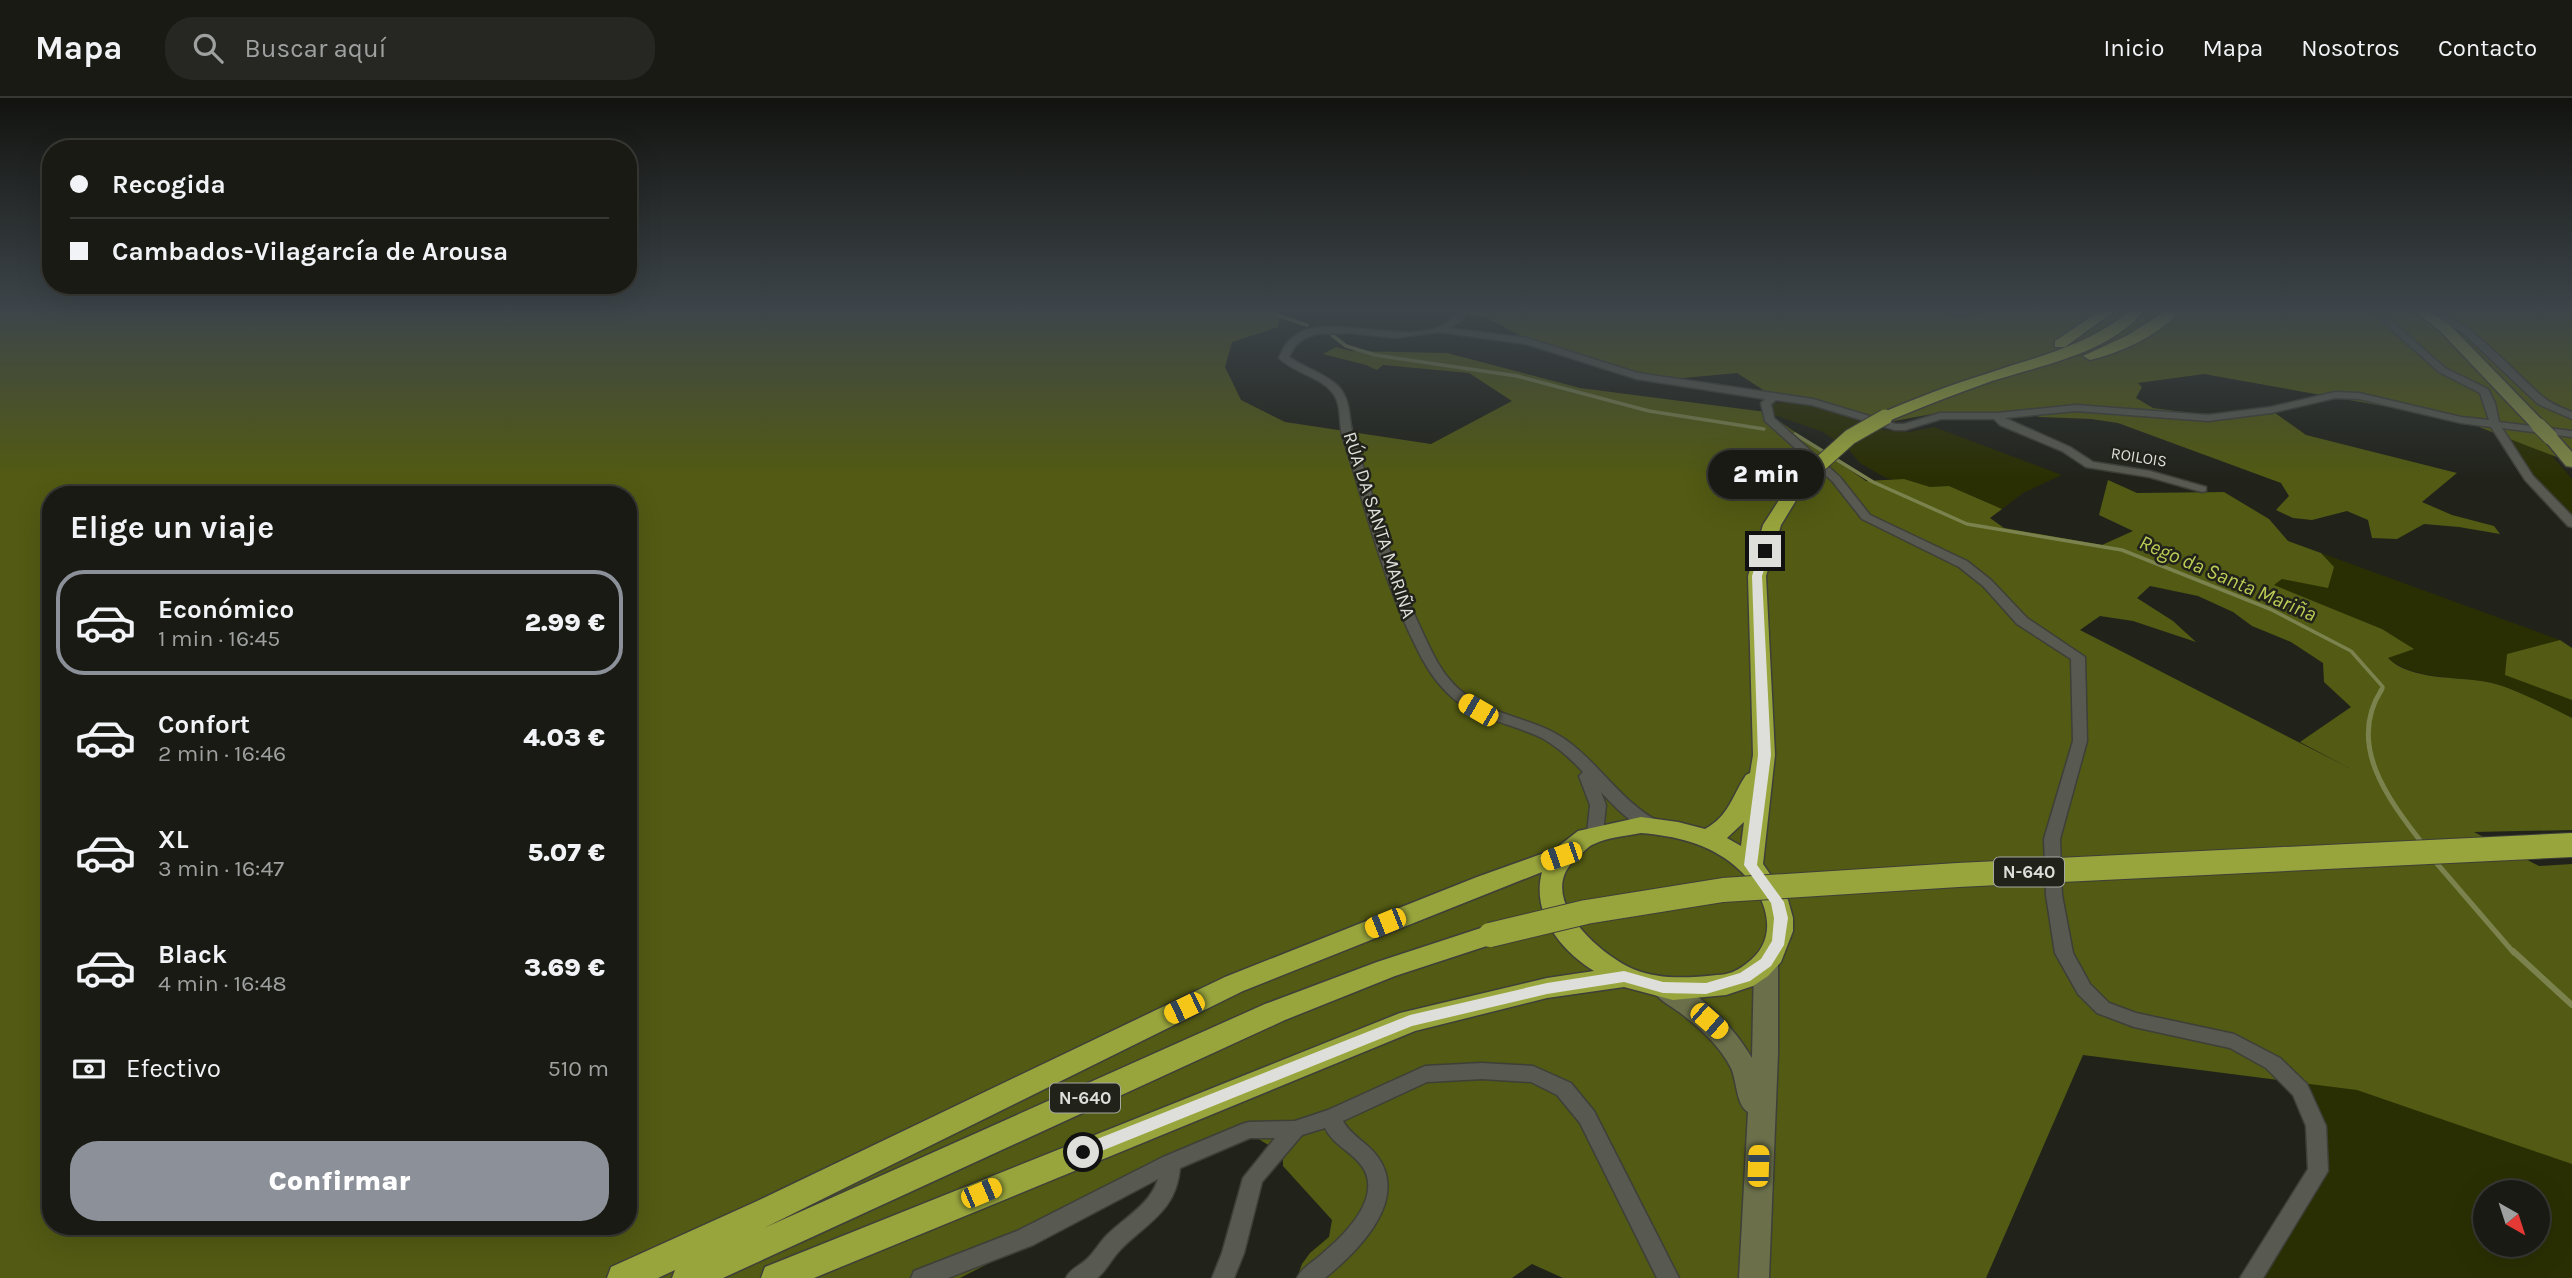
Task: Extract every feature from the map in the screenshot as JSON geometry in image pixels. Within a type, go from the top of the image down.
[{"type":"highway","points":[[1926,400],[1952,384],[2003,367]]},
{"type":"highway","points":[[1751,865],[1765,755],[1757,576],[1772,525],[1798,484],[1850,437],[1885,417],[1926,400],[2022,367]]},
{"type":"highway","points":[[1926,400],[2047,367]]},
{"type":"highway","points":[[1706,838],[1721,833],[1738,815],[1765,755]]},
{"type":"highway","points":[[1652,825],[1678,829],[1706,838],[1751,865],[1777,902],[1781,918],[1779,942],[1766,962],[1745,977],[1718,987],[1663,988],[1624,977],[1590,957],[1562,929],[1552,908],[1549,889],[1553,870],[1561,856],[1574,844],[1595,833],[1620,826],[1652,825]]},
{"type":"highway","name":"N-640","points":[[688,1278],[1275,1012],[1386,969],[1490,935],[1586,912],[1723,890],[1958,875],[2572,845]]},
{"type":"highway","points":[[623,1278],[766,1212],[1234,984],[1486,883],[1561,856]]},
{"type":"highway","points":[[778,1278],[1410,1021],[1547,988],[1624,977]]},
{"type":"main road","points":[[2483,367],[2572,462]]},
{"type":"street","name":"RÚA DA SANTA MARIÑA","points":[[1297,367],[1307,374],[1332,383],[1341,393],[1346,408],[1345,428],[1401,596],[1421,647],[1444,685],[1478,710],[1540,730],[1564,746],[1630,815],[1652,825]]},
{"type":"street","name":"RÚA DA SANTA MARIÑA","points":[[1609,367],[1637,376],[1813,402],[1888,427],[1905,427],[1940,416],[1997,416],[2039,410],[2086,408],[2208,418],[2271,410],[2335,395],[2358,397],[2442,417],[2572,434]]},
{"type":"street","points":[[2439,367],[2484,391],[2495,425],[2529,478],[2572,523]]},
{"type":"street","points":[[2505,367],[2542,402],[2572,416]]},
{"type":"street","points":[[1774,397],[1766,403],[1769,419],[1836,479],[1866,517],[1963,564],[1987,583],[2022,621],[2078,657],[2080,741],[2052,839],[2054,895],[2064,953],[2084,989],[2104,1007],[2134,1020],[2234,1041],[2273,1063],[2300,1090],[2316,1126],[2318,1171],[2251,1278]]},
{"type":"street","name":"ROILOIS","points":[[1997,416],[2004,422],[2066,449],[2090,465],[2150,474],[2202,489]]},
{"type":"street","name":"RÚA DA SANTA MARIÑA","points":[[1580,762],[1594,788],[1598,805],[1595,833]]},
{"type":"street","points":[[1754,1278],[1765,1051],[1763,981],[1766,962]]},
{"type":"street","points":[[1663,988],[1693,1008],[1725,1035],[1751,1083],[1759,1138]]},
{"type":"street","points":[[922,1278],[1025,1238],[1170,1164],[1249,1130],[1295,1129],[1333,1118],[1425,1074],[1482,1071],[1533,1074],[1564,1089],[1587,1117],[1668,1278]]},
{"type":"street","points":[[1308,1278],[1338,1255],[1357,1233],[1375,1202],[1380,1182],[1374,1167],[1334,1127],[1333,1118]]},
{"type":"street","points":[[1223,1278],[1233,1253],[1253,1178],[1295,1129]]},
{"type":"street","points":[[1077,1278],[1092,1271],[1115,1241],[1137,1225],[1164,1195],[1170,1180],[1170,1164]]},
{"type":"green space","points":[[0,367],[1225,367],[1241,400],[1285,422],[1431,444],[1512,401],[1469,373],[1405,367],[1500,367],[1580,388],[1766,412],[1866,481],[1904,479],[1930,487],[1949,486],[2002,509],[1990,518],[2004,528],[2102,545],[2133,531],[2099,515],[2108,480],[2137,493],[2224,492],[2269,519],[2288,541],[2321,553],[2334,567],[2328,588],[2282,579],[2274,585],[2382,629],[2414,649],[2388,658],[2409,671],[2496,684],[2572,718],[2572,830],[2474,832],[2539,866],[2572,864],[2572,1164],[2357,1090],[2083,1055],[1986,1278],[1563,1278],[1532,1264],[1512,1278],[1297,1278],[1310,1253],[1329,1237],[1332,1220],[1283,1166],[1283,1154],[1247,1132],[960,1278],[0,1278]],"holes":[[[2150,586],[2198,596],[2233,612],[2252,626],[2291,642],[2323,663],[2324,682],[2351,707],[2300,742],[2349,768],[2080,630],[2100,616],[2133,621],[2196,642],[2173,621],[2137,598]]]},
{"type":"green space","points":[[1619,367],[2572,367],[2572,463],[2461,420],[2204,374],[2138,383],[2142,387],[2136,398],[2153,408],[2198,414],[2271,410],[2306,435],[2457,473],[2422,502],[2452,515],[2494,526],[2500,534],[2424,524],[2397,539],[2372,538],[2368,520],[2347,511],[2312,520],[2293,518],[2276,510],[2289,496],[2281,483],[2118,423],[2040,417],[2024,412],[1983,415],[1943,412],[1894,421],[1876,417],[1860,419],[1813,402],[1774,397],[1737,373],[1662,380]]},
{"type":"green space","points":[[1794,401],[1811,404],[1884,430],[1909,432],[1934,427],[2062,475],[2023,493],[2002,509],[1949,486],[1930,487],[1886,478],[1860,463],[1849,450],[1823,432],[1766,412],[1771,404]]},
{"type":"green space","points":[[2502,428],[2532,432],[2572,479],[2572,520],[2529,478]]},
{"type":"green space","points":[[2321,553],[2560,640],[2507,654],[2572,700],[2572,718],[2496,684],[2422,674],[2398,665],[2388,658],[2413,649],[2382,629],[2273,585],[2282,579],[2333,567]]},
{"type":"green space","points":[[2560,640],[2572,648],[2572,700],[2505,675],[2507,654]]},
{"type":"green space","points":[[2273,1063],[2572,1152],[2572,1278],[2262,1278],[2305,1195],[2316,1126]]},
{"type":"waterway","name":"Rego da Santa Mariña","points":[[1457,367],[1517,376],[1649,411],[1764,429]]},
{"type":"waterway","name":"Rego da Santa Mariña","points":[[1795,434],[1873,482],[1967,524],[2122,550],[2270,609],[2351,651],[2383,687],[2380,691]]},
{"type":"waterway","name":"Rego da Santa Mariña","points":[[2382,689],[2372,710],[2368,730],[2370,750],[2385,789],[2422,843]]},
{"type":"waterway","name":"Rego da Santa Mariña","points":[[2433,859],[2514,953]]},
{"type":"waterway","name":"Rego da Santa Mariña","points":[[2513,951],[2572,1005]]},
{"type":"route","points":[[1083,1152],[1410,1021],[1547,988],[1624,977],[1663,988],[1706,989],[1732,983],[1757,970],[1773,954],[1781,930],[1777,902],[1751,865],[1765,755],[1757,576],[1765,551]]}]
